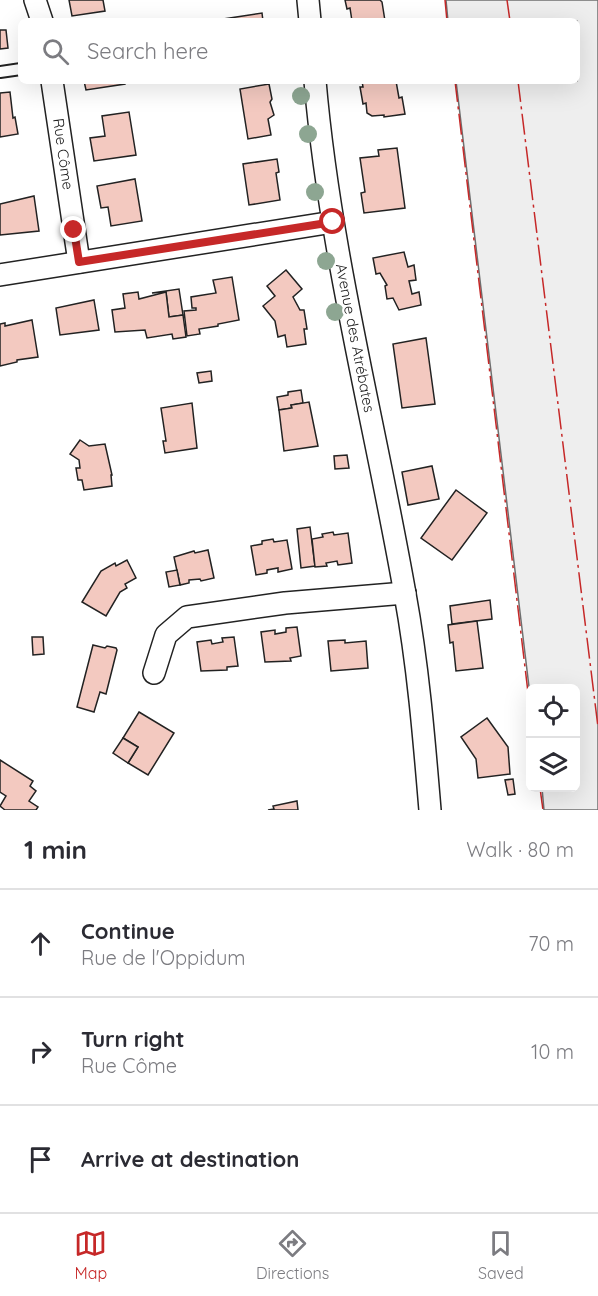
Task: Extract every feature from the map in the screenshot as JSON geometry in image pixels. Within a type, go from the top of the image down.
[{"type":"street","points":[[35,0],[41,18]]},
{"type":"street","points":[[308,0],[310,18]]},
{"type":"street","name":"Rue Côme","points":[[52,84],[79,262]]},
{"type":"street","name":"Avenue des Atrébates","points":[[315,84],[318,121],[333,222],[405,593],[423,723],[430,810]]},
{"type":"street","points":[[0,275],[333,222]]},
{"type":"street","points":[[154,673],[166,635],[187,617],[285,603],[405,593]]},
{"type":"lane","points":[[0,72],[18,69]]},
{"type":"shaded area","points":[[446,0],[598,0],[598,810],[544,810],[542,792],[580,792],[580,684],[529,684],[456,84],[580,84],[580,18],[448,18]]},
{"type":"building","points":[[69,0],[103,0],[105,11],[72,16]]},
{"type":"building","points":[[345,0],[380,0],[385,18],[352,18],[350,8],[347,9]]},
{"type":"building","points":[[262,13],[263,18],[230,18]]},
{"type":"building","points":[[0,30],[6,30],[8,48],[0,49]]},
{"type":"building","points":[[85,84],[125,84],[86,90]]},
{"type":"building","points":[[269,84],[272,99],[270,102],[274,115],[268,119],[271,135],[248,139],[240,89]]},
{"type":"building","points":[[362,84],[397,84],[405,114],[384,117],[384,115],[372,116],[367,113],[360,87],[363,87]]},
{"type":"building","points":[[10,92],[13,118],[15,117],[18,134],[0,137],[0,93]]},
{"type":"building","points":[[129,112],[136,155],[94,161],[90,138],[105,136],[102,116]]},
{"type":"building","points":[[397,148],[405,208],[364,213],[361,193],[365,192],[360,158],[379,156],[378,150]]},
{"type":"building","points":[[277,159],[279,172],[276,173],[280,200],[249,205],[243,164]]},
{"type":"building","points":[[135,179],[142,221],[111,226],[108,207],[101,208],[97,186]]},
{"type":"building","points":[[34,196],[39,231],[0,235],[0,204]]},
{"type":"building","points":[[404,252],[408,267],[414,265],[416,280],[409,281],[412,294],[419,292],[421,305],[399,310],[393,298],[387,299],[385,286],[387,285],[380,273],[376,274],[373,258]]},
{"type":"building","points":[[286,270],[302,289],[293,297],[300,310],[304,310],[307,329],[304,329],[306,344],[287,347],[285,335],[278,337],[275,321],[263,306],[275,296],[267,286]]},
{"type":"building","points":[[232,277],[239,320],[199,329],[200,334],[187,336],[184,311],[196,310],[192,308],[191,297],[216,293],[213,280]]},
{"type":"building","points":[[179,289],[183,315],[169,317],[166,292],[152,293]]},
{"type":"building","points":[[138,292],[139,299],[166,292],[169,317],[183,315],[186,337],[173,339],[172,334],[147,338],[145,330],[115,332],[112,310],[125,308],[123,294]]},
{"type":"building","points":[[94,300],[99,330],[60,335],[56,308]]},
{"type":"building","points":[[32,320],[38,357],[17,360],[17,362],[0,366],[0,324],[5,323],[5,326]]},
{"type":"building","points":[[426,338],[435,404],[402,408],[393,344]]},
{"type":"building","points":[[211,371],[212,381],[199,383],[197,373]]},
{"type":"building","points":[[301,390],[303,403],[279,410],[277,397]]},
{"type":"building","points":[[309,402],[318,446],[284,451],[279,410]]},
{"type":"building","points":[[192,403],[197,448],[165,453],[163,441],[166,441],[161,408]]},
{"type":"building","points":[[80,440],[89,446],[105,444],[112,475],[112,486],[84,490],[82,480],[78,480],[76,468],[80,468],[79,460],[70,454]]},
{"type":"building","points":[[347,455],[349,468],[335,469],[334,456]]},
{"type":"building","points":[[432,466],[439,499],[408,505],[402,472]]},
{"type":"building","points":[[456,490],[487,513],[452,560],[421,538]]},
{"type":"building","points":[[310,527],[315,566],[301,568],[297,529]]},
{"type":"building","points":[[333,532],[334,535],[348,533],[352,563],[338,565],[337,561],[326,563],[327,566],[315,567],[312,539]]},
{"type":"building","points":[[273,539],[274,542],[287,540],[292,569],[278,572],[278,568],[256,575],[251,546]]},
{"type":"building","points":[[208,550],[214,578],[201,581],[200,579],[189,580],[189,583],[180,585],[174,557],[194,551],[195,553]]},
{"type":"building","points":[[127,560],[136,578],[125,584],[127,588],[120,592],[106,616],[82,602],[101,571],[115,563],[116,566]]},
{"type":"building","points":[[177,570],[180,585],[169,587],[166,572]]},
{"type":"building","points":[[490,600],[492,619],[452,624],[450,606]]},
{"type":"building","points":[[477,621],[483,668],[456,671],[453,642],[450,643],[448,625]]},
{"type":"building","points":[[297,627],[301,656],[290,658],[291,661],[265,662],[261,632],[275,630],[275,634],[286,632],[286,628]]},
{"type":"building","points":[[32,637],[43,637],[44,654],[33,655]]},
{"type":"building","points":[[234,637],[238,666],[227,667],[227,670],[201,671],[197,642],[211,640],[212,644],[223,642],[222,638]]},
{"type":"building","points":[[345,640],[345,643],[366,641],[368,668],[331,671],[328,641]]},
{"type":"building","points":[[93,645],[105,648],[107,646],[117,650],[106,694],[100,692],[94,712],[77,707]]},
{"type":"building","points":[[139,712],[174,733],[148,775],[128,763],[138,747],[123,738]]},
{"type":"building","points":[[487,718],[508,747],[510,774],[478,778],[476,759],[461,737]]},
{"type":"building","points":[[123,738],[138,747],[128,763],[113,753]]},
{"type":"building","points":[[0,760],[33,781],[30,786],[36,791],[29,801],[38,807],[36,810],[5,810],[0,806],[6,796],[0,792]]},
{"type":"building","points":[[513,779],[515,794],[508,795],[505,780]]},
{"type":"building","points":[[297,801],[298,810],[268,810],[274,809],[273,806]]},
{"type":"power","points":[[445,0],[447,18]]},
{"type":"power","points":[[507,0],[510,18]]},
{"type":"power","points":[[455,84],[527,684]]},
{"type":"power","points":[[518,84],[598,727]]},
{"type":"power","points":[[541,792],[543,810]]},
{"type":"route","points":[[74,230],[79,262],[333,222]]}]
